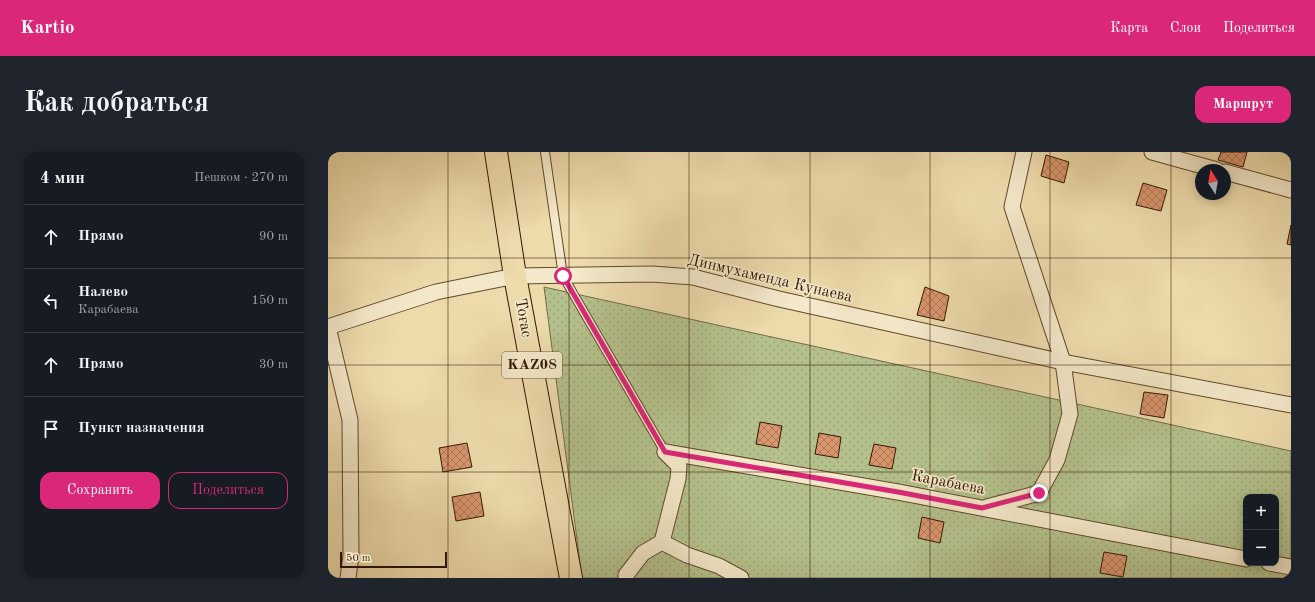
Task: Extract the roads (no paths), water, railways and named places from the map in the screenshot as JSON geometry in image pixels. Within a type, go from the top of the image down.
[{"type":"highway","name":"Тоғас","points":[[496,152],[515,276],[571,578]]},
{"type":"street","points":[[982,508],[1039,493],[1057,460],[1070,414],[1063,362],[1012,207],[1024,152]]},
{"type":"street","points":[[1152,152],[1195,164]]},
{"type":"street","points":[[1231,174],[1291,190]]},
{"type":"street","name":"Динмухаменда Кунаева","points":[[328,327],[436,292],[515,276],[652,274],[693,277],[779,299],[1063,362],[1291,405]]},
{"type":"street","points":[[328,327],[350,420],[351,556],[348,578]]},
{"type":"street","points":[[626,578],[626,575],[643,553],[662,542],[678,479],[679,466],[665,452]]},
{"type":"street","name":"Карабаева","points":[[665,452],[898,492],[1243,557]]},
{"type":"street","points":[[662,542],[687,555],[719,566],[741,578]]},
{"type":"street","points":[[1279,565],[1291,567]]},
{"type":"lane","points":[[545,152],[563,276],[665,452]]}]
